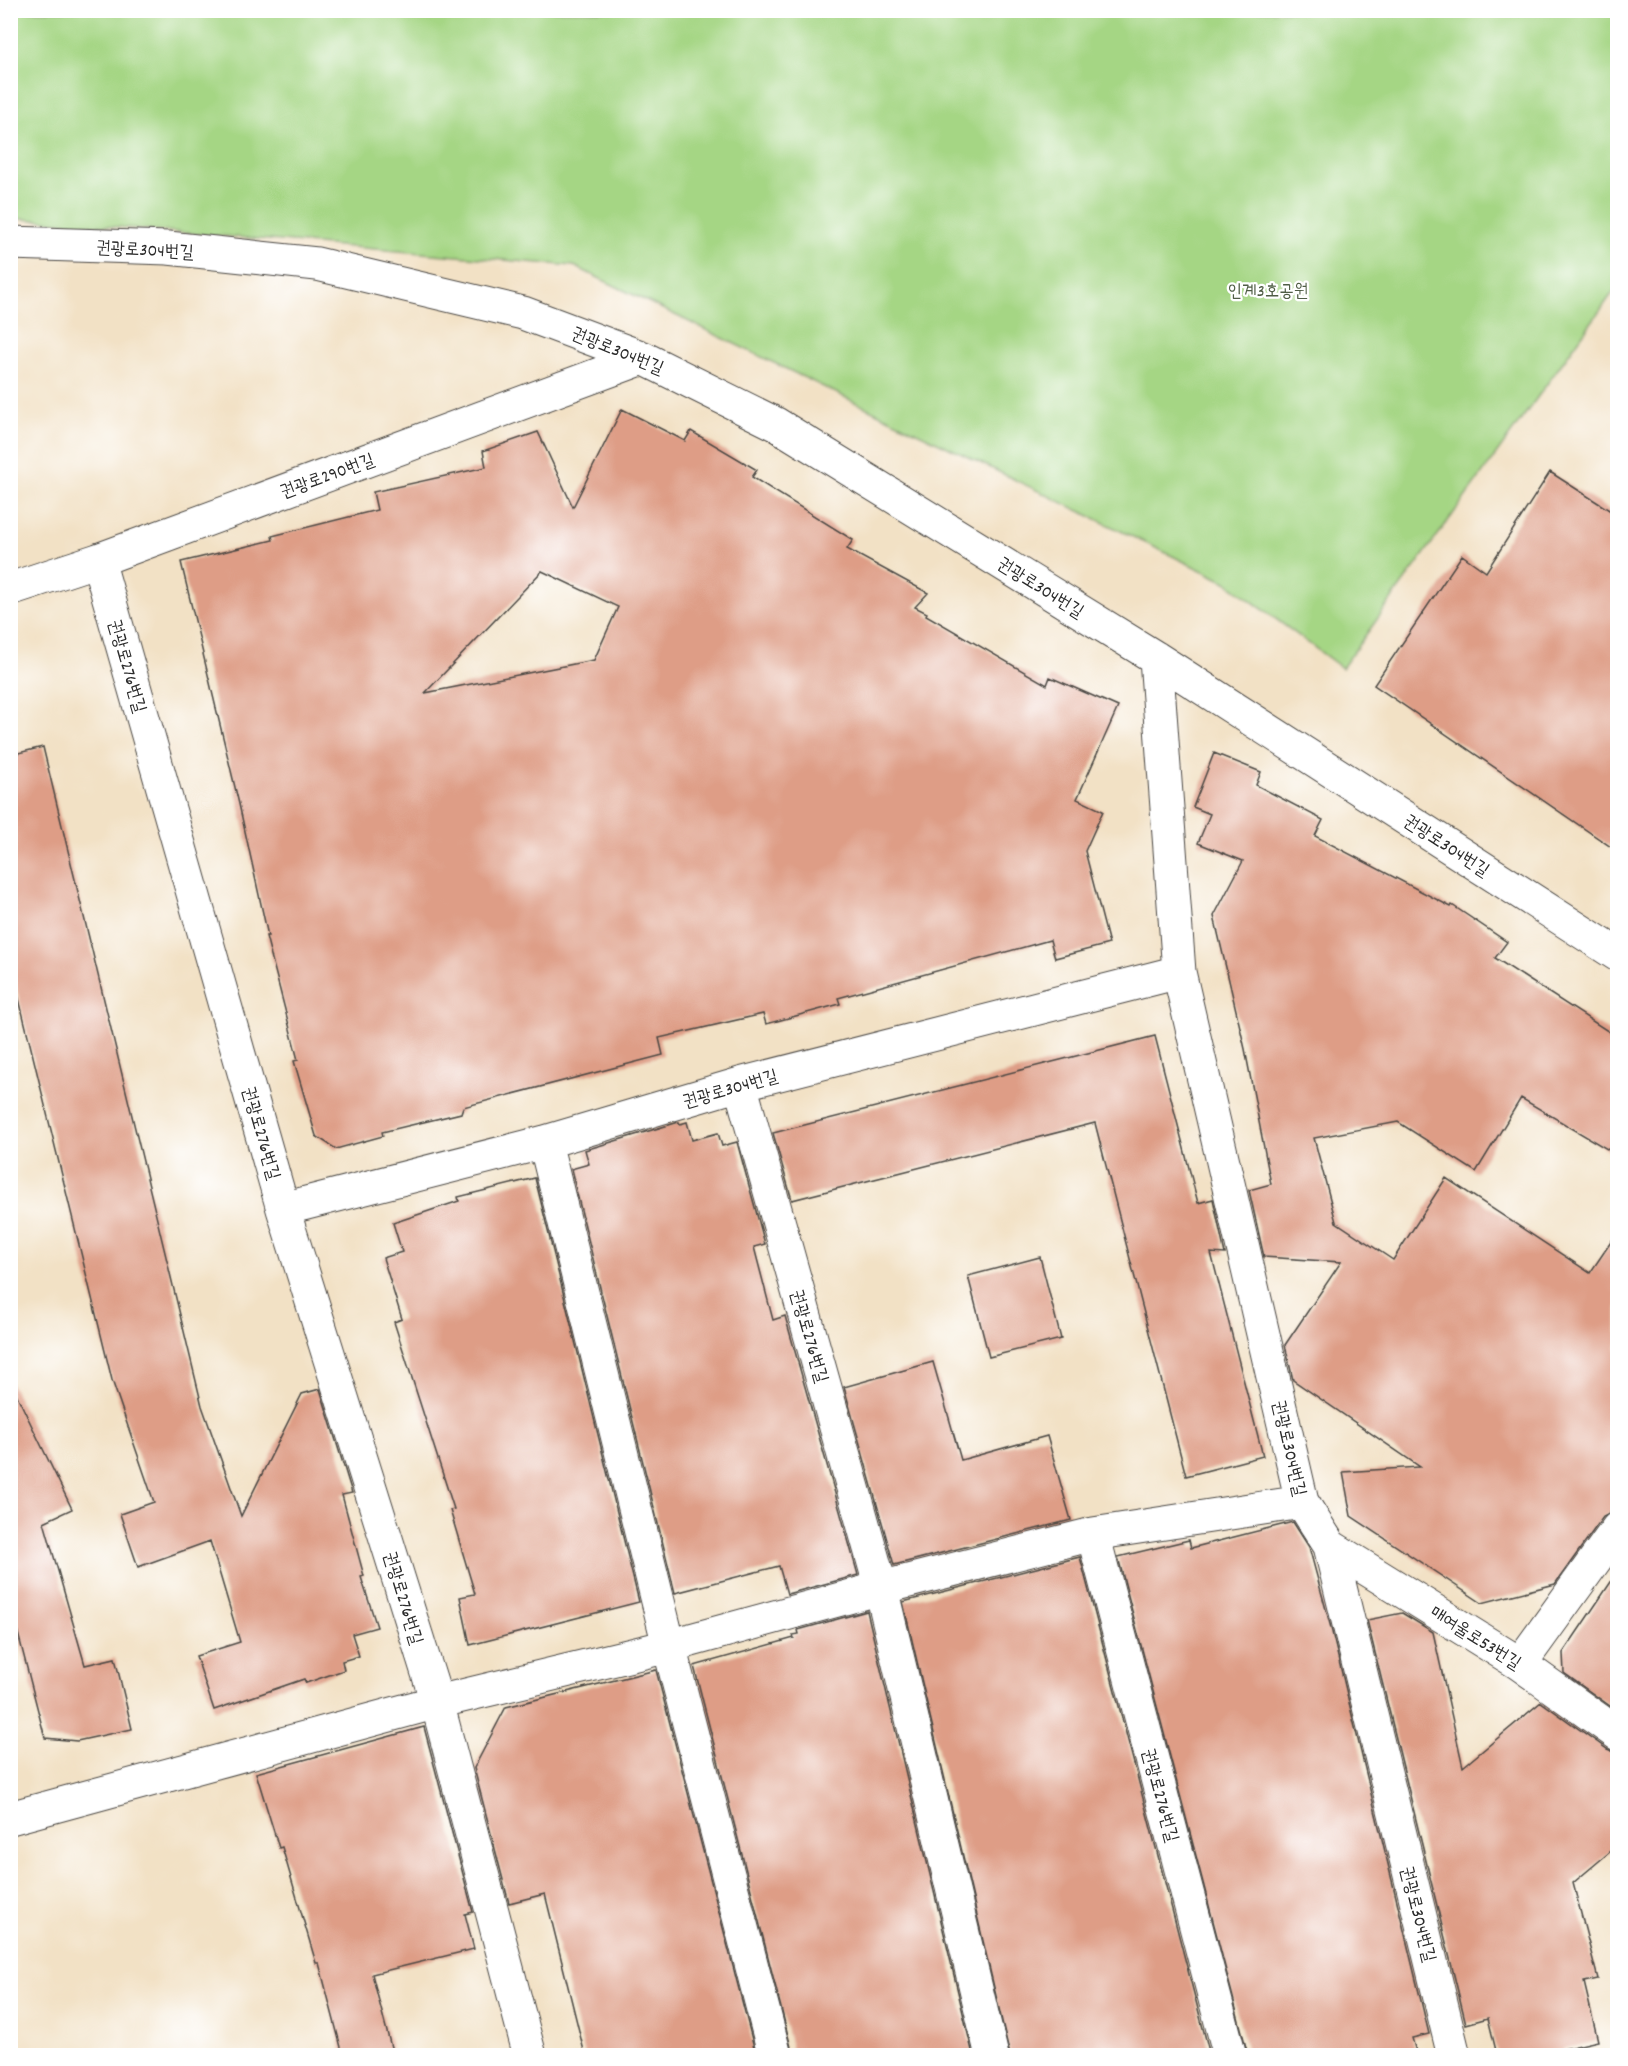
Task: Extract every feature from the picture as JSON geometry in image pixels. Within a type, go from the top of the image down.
[{"type":"street","name":"권광로304번길","points":[[10,243],[168,248],[317,264],[523,313],[643,358],[776,424],[1156,658],[1617,955]]},
{"type":"street","name":"권광로290번길","points":[[10,589],[98,560],[643,358]]},
{"type":"street","name":"권광로276번길","points":[[98,560],[283,1209],[436,1702],[530,2055]]},
{"type":"street","name":"권광로304번길","points":[[1156,658],[1179,972],[1302,1502],[1330,1546],[1454,2055]]},
{"type":"street","name":"권광로304번길","points":[[283,1209],[545,1142],[740,1084],[1179,972]]},
{"type":"street","name":"권광로276번길","points":[[740,1084],[881,1588],[992,2055]]},
{"type":"street","points":[[545,1142],[669,1646],[775,2055]]},
{"type":"street","points":[[10,1818],[436,1702],[669,1646],[881,1588],[1093,1534],[1302,1502]]},
{"type":"street","points":[[1520,1664],[1617,1528]]},
{"type":"street","name":"권광로276번길","points":[[1093,1534],[1230,2055]]},
{"type":"street","name":"매여울로53번길","points":[[1330,1546],[1520,1664],[1617,1734]]},
{"type":"green space","name":"인계3호공원","points":[[10,11],[1617,11],[1617,287],[1342,668],[1226,582],[574,266],[11,218]]},
{"type":"building","points":[[622,409],[685,441],[691,431],[757,470],[752,477],[853,540],[847,549],[928,593],[915,607],[927,613],[926,615],[1047,685],[1050,677],[1118,707],[1077,799],[1103,811],[1085,851],[1109,944],[1055,958],[1050,940],[838,998],[840,1004],[766,1024],[763,1014],[659,1038],[663,1055],[463,1107],[461,1113],[382,1132],[383,1136],[336,1149],[316,1136],[294,1061],[298,1060],[266,936],[268,936],[239,804],[181,562],[273,540],[272,536],[377,510],[373,492],[486,467],[483,451],[538,432],[573,507]],"holes":[[[542,571],[618,607],[594,660],[425,693]]]},
{"type":"building","points":[[1550,472],[1617,515],[1617,851],[1374,685],[1462,555],[1486,572]]},
{"type":"building","points":[[43,747],[202,1406],[241,1516],[302,1394],[320,1389],[352,1493],[342,1495],[364,1576],[361,1577],[377,1627],[352,1634],[359,1656],[342,1661],[344,1670],[306,1683],[304,1679],[214,1710],[196,1656],[240,1642],[210,1541],[138,1567],[120,1514],[154,1502],[112,1380],[10,962],[10,755]]},
{"type":"building","points":[[1214,753],[1261,772],[1256,785],[1323,820],[1315,836],[1451,907],[1452,905],[1507,942],[1495,958],[1617,1037],[1617,1155],[1521,1098],[1476,1172],[1398,1122],[1314,1138],[1336,1222],[1393,1260],[1446,1178],[1590,1273],[1617,1233],[1617,1510],[1603,1517],[1555,1584],[1482,1603],[1351,1516],[1343,1472],[1420,1467],[1293,1380],[1285,1345],[1341,1262],[1264,1257],[1249,1190],[1271,1184],[1245,1049],[1214,916],[1243,861],[1198,843],[1210,814],[1193,807]]},
{"type":"building","points":[[1155,1036],[1198,1203],[1213,1199],[1225,1254],[1211,1253],[1263,1456],[1186,1476],[1095,1123],[792,1200],[773,1133]]},
{"type":"building","points":[[679,1122],[680,1124],[687,1122],[692,1140],[718,1133],[722,1146],[737,1142],[765,1244],[754,1247],[773,1320],[785,1316],[858,1575],[787,1594],[779,1566],[675,1593],[571,1169],[589,1164],[585,1150]]},
{"type":"building","points":[[535,1178],[639,1602],[470,1645],[460,1597],[475,1594],[450,1510],[454,1509],[394,1322],[402,1319],[383,1258],[402,1252],[393,1223],[459,1201],[458,1197]]},
{"type":"building","points":[[1040,1257],[1061,1339],[989,1357],[968,1276]]},
{"type":"building","points":[[933,1362],[961,1460],[1047,1436],[1071,1520],[894,1565],[844,1387]]},
{"type":"building","points":[[10,1381],[72,1509],[44,1522],[85,1665],[115,1658],[132,1729],[77,1741],[45,1738],[10,1602]]},
{"type":"building","points":[[1293,1522],[1309,1547],[1331,1628],[1429,2034],[1412,2038],[1417,2055],[1248,2055],[1118,1557],[1189,1540],[1191,1548]]},
{"type":"building","points":[[1080,1557],[1210,2055],[1010,2055],[903,1602]]},
{"type":"building","points":[[1617,1573],[1617,1711],[1564,1673],[1563,1653]]},
{"type":"building","points":[[867,1611],[973,2055],[793,2055],[694,1666],[794,1638],[793,1635],[799,1634],[798,1630]]},
{"type":"building","points":[[1402,1613],[1433,1632],[1463,1767],[1541,1702],[1607,1749],[1617,1753],[1617,1846],[1573,1883],[1598,1979],[1584,1982],[1598,2041],[1563,2049],[1565,2055],[1497,2055],[1488,2018],[1466,2024],[1367,1620]]},
{"type":"building","points":[[656,1670],[756,2055],[585,2055],[545,1894],[509,1903],[474,1768],[506,1707]]},
{"type":"building","points":[[424,1727],[473,1912],[465,1914],[474,1949],[372,1974],[393,2055],[343,2055],[319,1963],[316,1963],[282,1847],[279,1848],[256,1773]]}]
